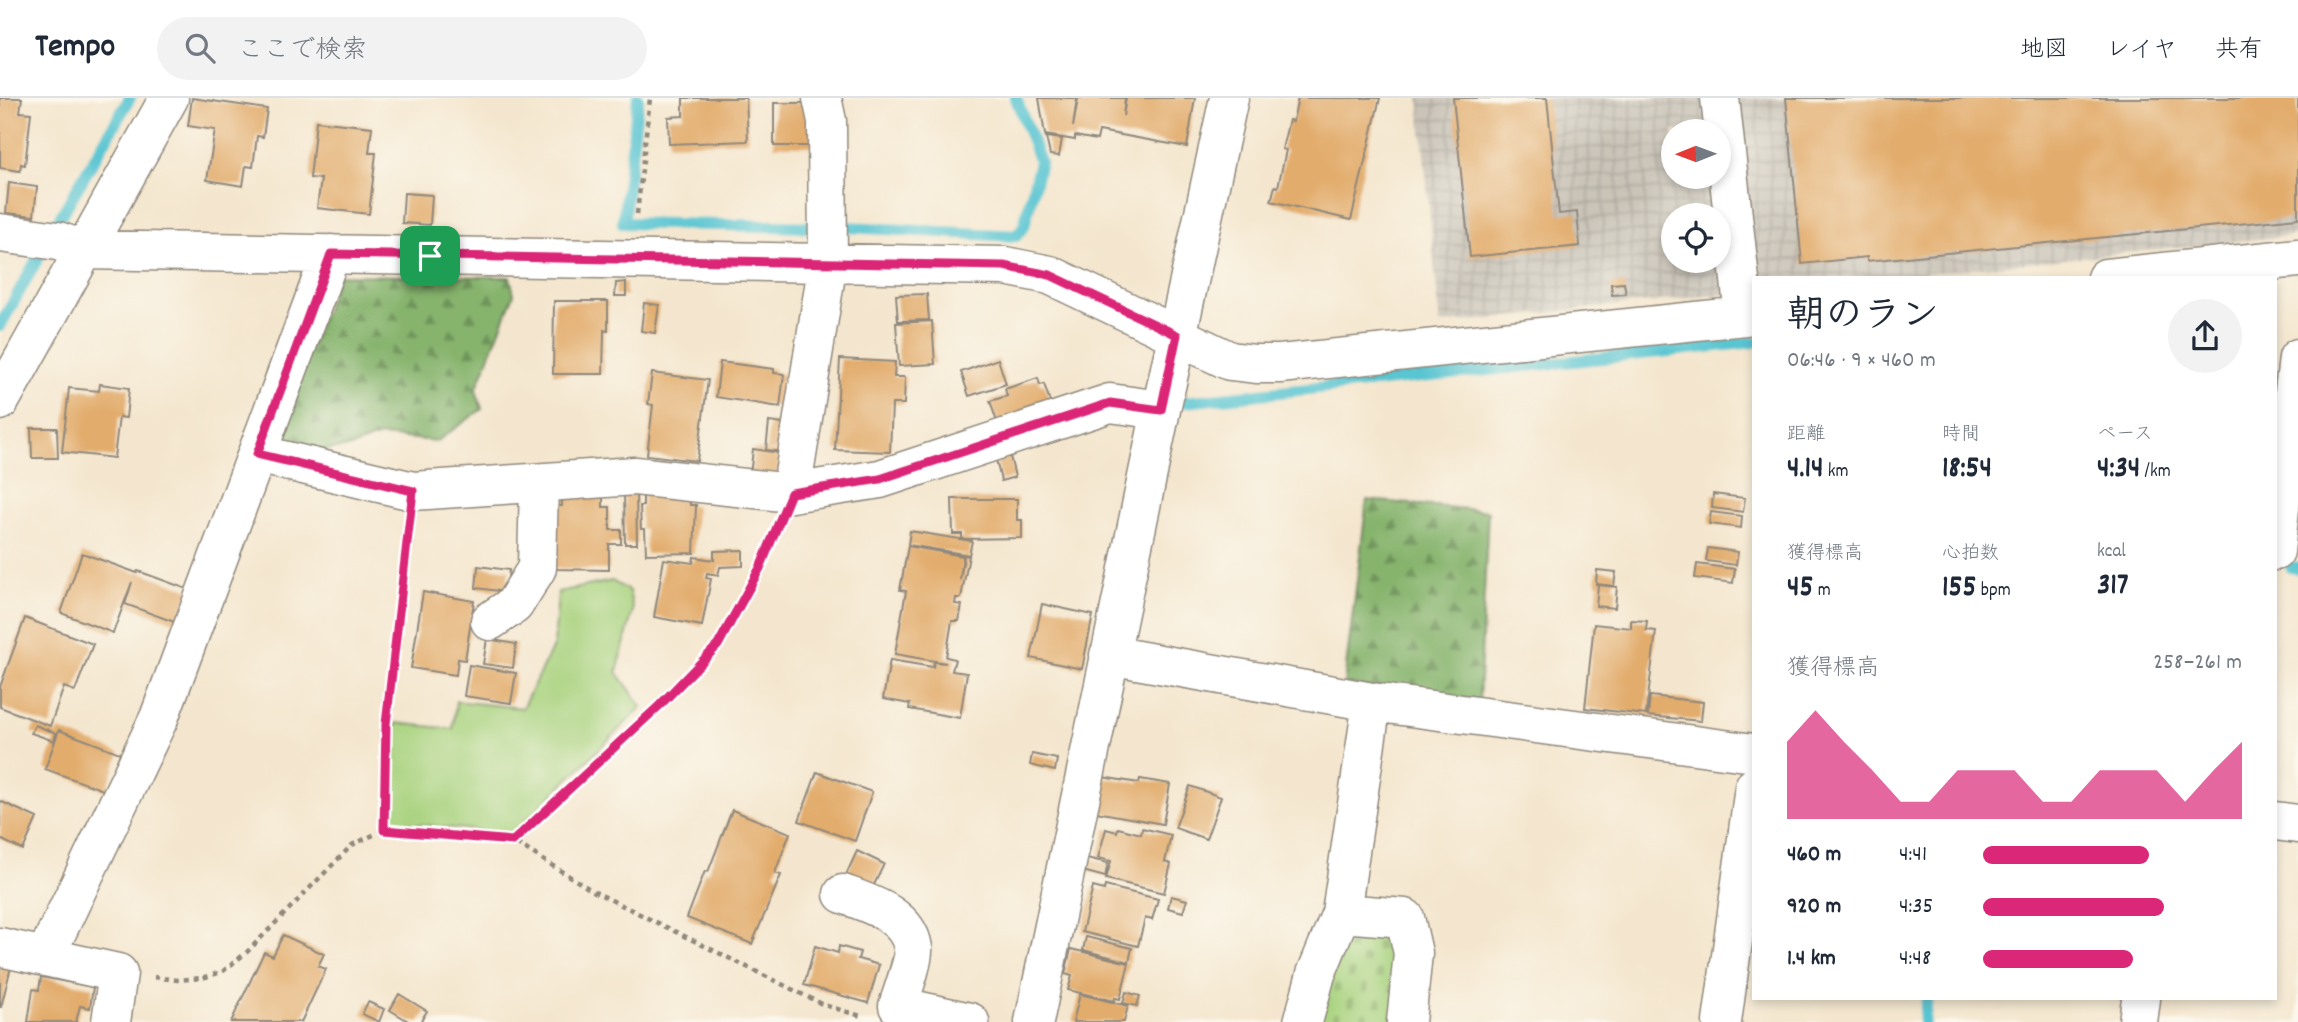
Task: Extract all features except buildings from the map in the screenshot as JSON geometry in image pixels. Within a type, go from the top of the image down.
[{"type":"street","points":[[0,401],[169,98]]},
{"type":"street","points":[[791,493],[828,262],[827,121],[822,98]]},
{"type":"street","points":[[1034,1022],[1161,410],[1229,98]]},
{"type":"street","points":[[0,233],[58,241],[84,250],[1004,266],[1050,275],[1230,361],[1280,364],[1749,315],[1720,98]]},
{"type":"street","points":[[45,957],[159,719],[331,254]]},
{"type":"street","points":[[2125,276],[2298,258]]},
{"type":"street","points":[[2277,534],[2298,358]]},
{"type":"street","points":[[257,454],[413,491],[635,476],[791,493],[880,479],[1110,403],[1161,410]]},
{"type":"street","points":[[490,621],[514,605],[537,568],[539,483]]},
{"type":"street","points":[[1110,655],[1372,702],[1752,753]]},
{"type":"street","points":[[1303,1022],[1316,974],[1342,913],[1372,702]]},
{"type":"street","points":[[1723,1022],[1752,802]]},
{"type":"street","points":[[2277,821],[2298,824]]},
{"type":"street","points":[[843,894],[876,906],[905,926],[914,949],[898,1006],[970,1022]]},
{"type":"street","points":[[1342,913],[1405,918],[1413,953],[1406,1022]]},
{"type":"street","points":[[0,947],[118,973],[111,1022]]},
{"type":"street","points":[[2138,1022],[2141,1000]]},
{"type":"path","points":[[637,214],[650,98]]},
{"type":"path","points":[[384,830],[386,724],[413,491]]},
{"type":"path","points":[[513,841],[660,705],[718,645],[760,568],[791,493]]},
{"type":"path","points":[[118,973],[177,980],[202,978],[222,972],[247,952],[352,845],[384,830],[513,841],[593,891],[824,1005],[880,1021],[898,1006]]},
{"type":"shaded area","points":[[1419,98],[2298,98],[2298,235],[1898,276],[1752,276],[1752,291],[1440,324]]},
{"type":"green space","points":[[338,275],[510,277],[514,294],[476,390],[482,409],[437,441],[380,436],[351,447],[319,451],[275,441]]},
{"type":"green space","points":[[1367,500],[1488,511],[1479,701],[1344,684]]},
{"type":"green space","points":[[612,581],[629,591],[633,610],[617,672],[642,707],[512,834],[386,821],[396,723],[453,729],[456,701],[522,708],[554,645],[558,592]]},
{"type":"green space","points":[[1350,920],[1399,924],[1399,1022],[1314,1022]]},
{"type":"waterway","points":[[58,221],[130,98]]},
{"type":"waterway","points":[[638,98],[623,223],[818,227]]},
{"type":"waterway","points":[[847,227],[1016,236],[1024,226],[1040,162],[1016,98]]},
{"type":"waterway","points":[[0,326],[40,254]]},
{"type":"waterway","points":[[1184,402],[1752,342]]},
{"type":"waterway","points":[[2291,567],[2298,568]]},
{"type":"waterway","points":[[1924,1022],[1927,1000]]},
{"type":"route","points":[[331,254],[430,256],[1004,266],[1050,275],[1177,335],[1161,410],[1110,403],[880,479],[791,493],[760,568],[718,645],[660,705],[513,841],[384,830],[386,724],[413,491],[257,454],[331,254]]}]
